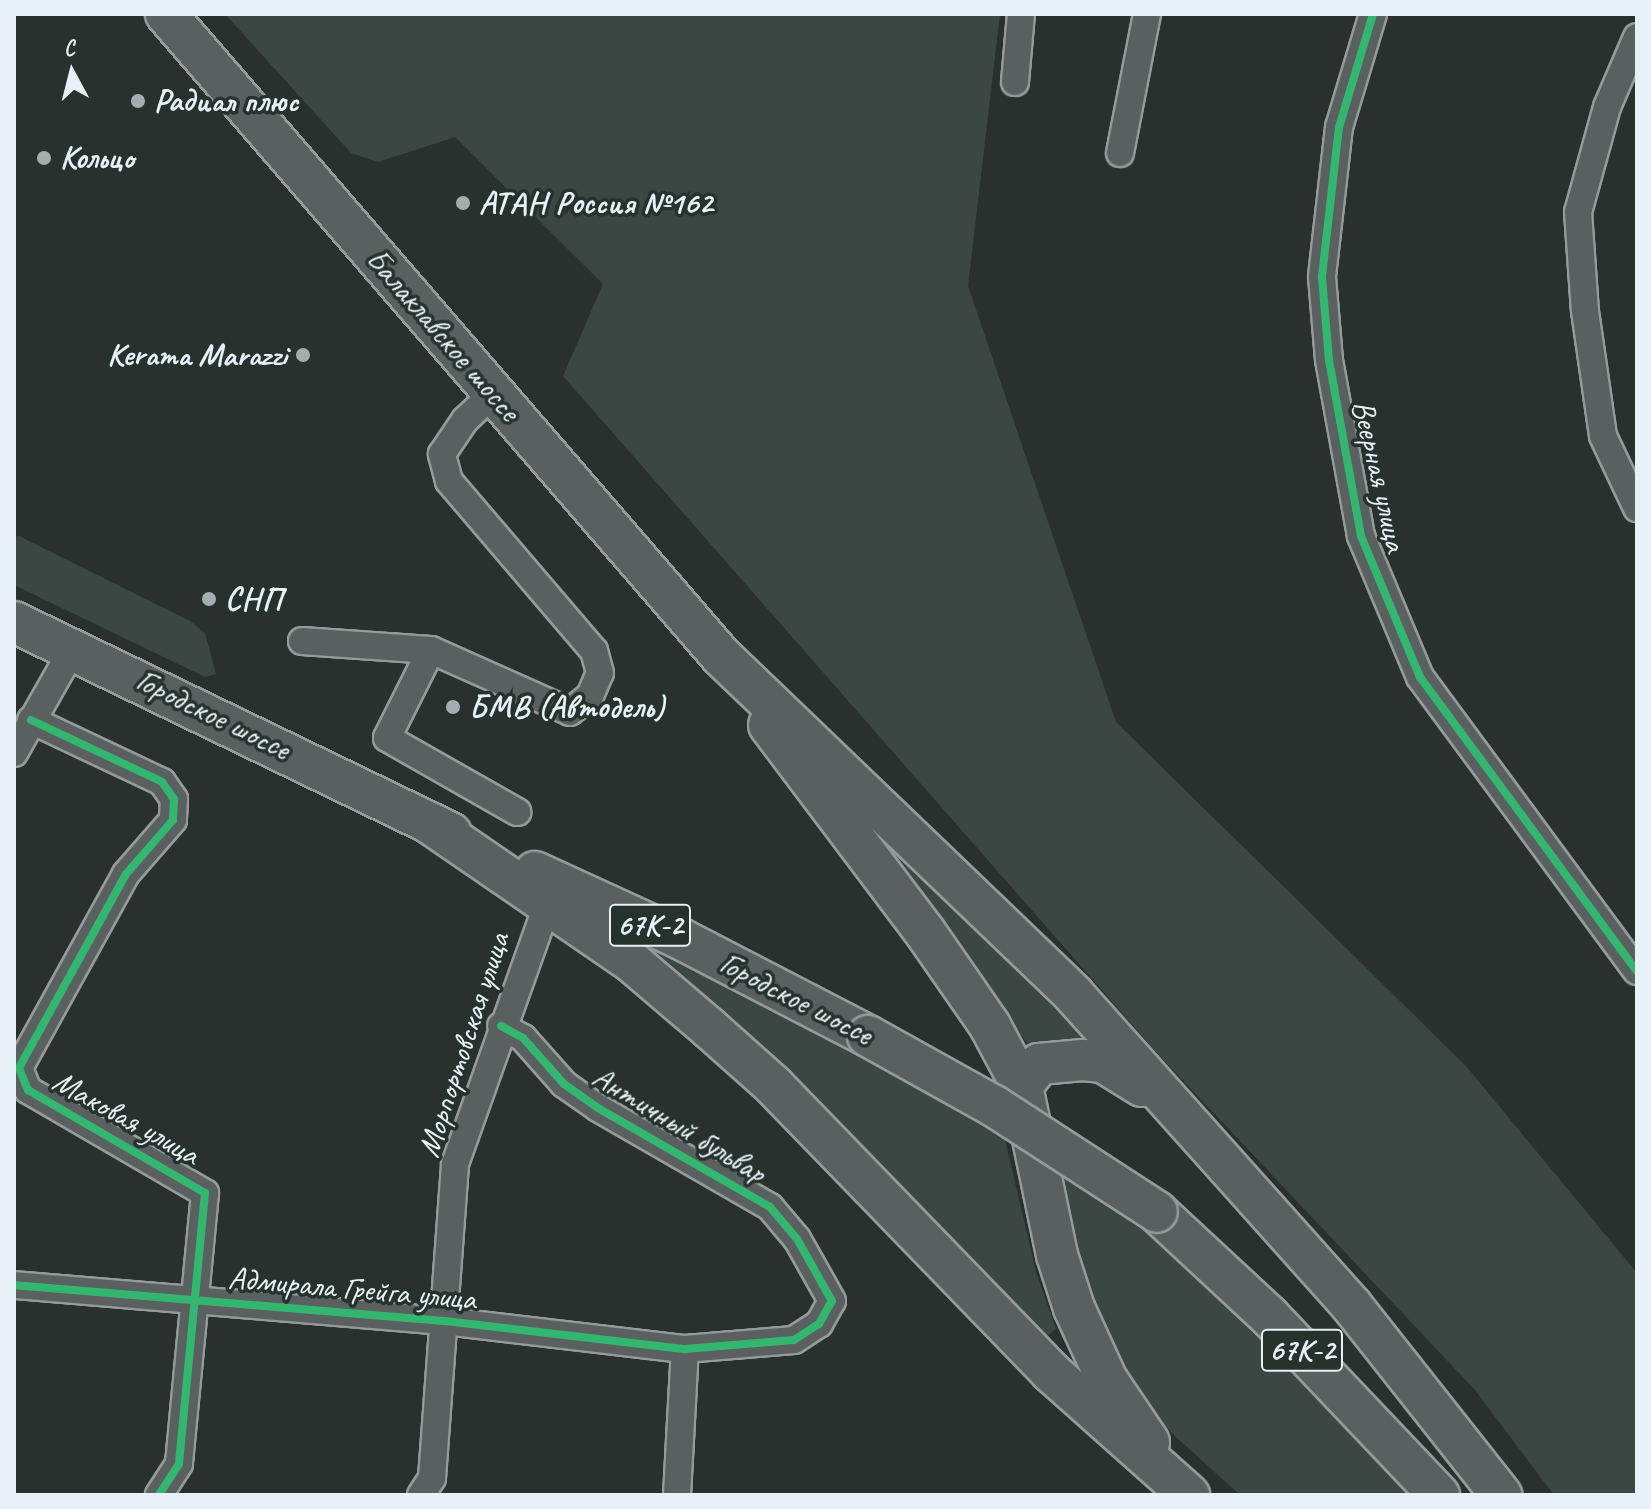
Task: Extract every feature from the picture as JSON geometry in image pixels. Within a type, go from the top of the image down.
[{"type":"main road","name":"Балаклавское шоссе","points":[[166,14],[721,656]]},
{"type":"main road","name":"Городское шоссе","points":[[14,622],[74,647],[428,822],[679,938],[868,1036],[994,1106],[1157,1212],[1269,1316],[1439,1495]]},
{"type":"main road","points":[[721,656],[799,771],[925,932],[990,1026],[1022,1086],[1057,1255],[1074,1308],[1114,1391],[1192,1495]]},
{"type":"main road","points":[[721,656],[1074,995],[1352,1306],[1501,1495]]},
{"type":"main road","name":"67К-2","points":[[428,822],[633,963],[773,1085],[1051,1372],[1192,1495]]},
{"type":"main road","points":[[1022,1086],[1039,1064],[1103,1062],[1177,1112]]},
{"type":"street","points":[[1015,82],[1021,14]]},
{"type":"street","points":[[1120,153],[1147,14]]},
{"type":"street","name":"Веерная улица","points":[[1373,14],[1339,127],[1322,277],[1329,360],[1361,536],[1420,677],[1637,971]]},
{"type":"street","points":[[1637,37],[1607,107],[1578,212],[1585,311],[1603,436],[1637,508]]},
{"type":"street","points":[[302,641],[431,650],[570,712],[590,696],[600,673],[594,651],[449,481],[442,454],[465,420],[495,392]]},
{"type":"street","points":[[14,753],[74,647]]},
{"type":"street","points":[[431,650],[387,738],[517,812]]},
{"type":"street","name":"Маковая улица","points":[[31,720],[162,782],[176,810],[173,820],[126,874],[21,1059],[19,1076],[28,1090],[201,1188],[206,1207],[194,1298],[179,1464],[159,1495]]},
{"type":"street","name":"Морпортовская улица","points":[[421,1495],[432,1478],[455,1164],[501,1026],[548,903]]},
{"type":"street","name":"Античный бульвар","points":[[501,1026],[523,1038],[564,1084],[598,1108],[770,1207],[797,1239],[832,1301],[819,1324],[794,1340],[685,1349]]},
{"type":"street","name":"Адмирала Грейга улица","points":[[14,1285],[445,1321],[685,1349]]},
{"type":"street","points":[[677,1495],[685,1349]]},
{"type":"shaded area","points":[[225,14],[1000,14],[968,286],[1116,722],[1466,1066],[1637,1273],[1637,1495],[1554,1495],[1475,1390],[1158,1054],[563,376],[603,284],[455,137],[378,162],[351,153]]},
{"type":"shaded area","points":[[19,536],[190,621],[205,633],[216,674],[205,677],[14,585],[14,537]]},
{"type":"shaded area","points":[[886,842],[1099,1045],[1029,1046]]},
{"type":"shaded area","points":[[623,924],[870,1056],[1004,1135],[1036,1272],[1056,1329],[1042,1340],[625,936]]},
{"type":"shaded area","points":[[1064,1173],[1132,1209],[1431,1495],[1240,1495],[1166,1428],[1126,1372],[1101,1326],[1080,1268],[1060,1178]]},
{"type":"cycle path","points":[[1373,14],[1339,127],[1322,277],[1329,360],[1361,536],[1420,677],[1637,971]]},
{"type":"cycle path","points":[[31,720],[162,782],[174,799],[173,820],[126,874],[19,1068],[28,1090],[205,1193],[179,1464],[159,1495]]},
{"type":"cycle path","points":[[14,1285],[445,1321],[685,1349],[794,1340],[819,1324],[832,1301],[797,1239],[770,1207],[598,1108],[564,1084],[523,1038],[501,1026]]},
{"type":"place","name":"Радиал плюс","points":[[138,101]]},
{"type":"place","name":"Кольцо","points":[[44,158]]},
{"type":"place","name":"АТАН Россия №162","points":[[463,203]]},
{"type":"place","name":"Kerama Marazzi","points":[[303,355]]},
{"type":"place","name":"СНП","points":[[209,599]]},
{"type":"place","name":"БМВ (Автодель)","points":[[453,707]]}]
